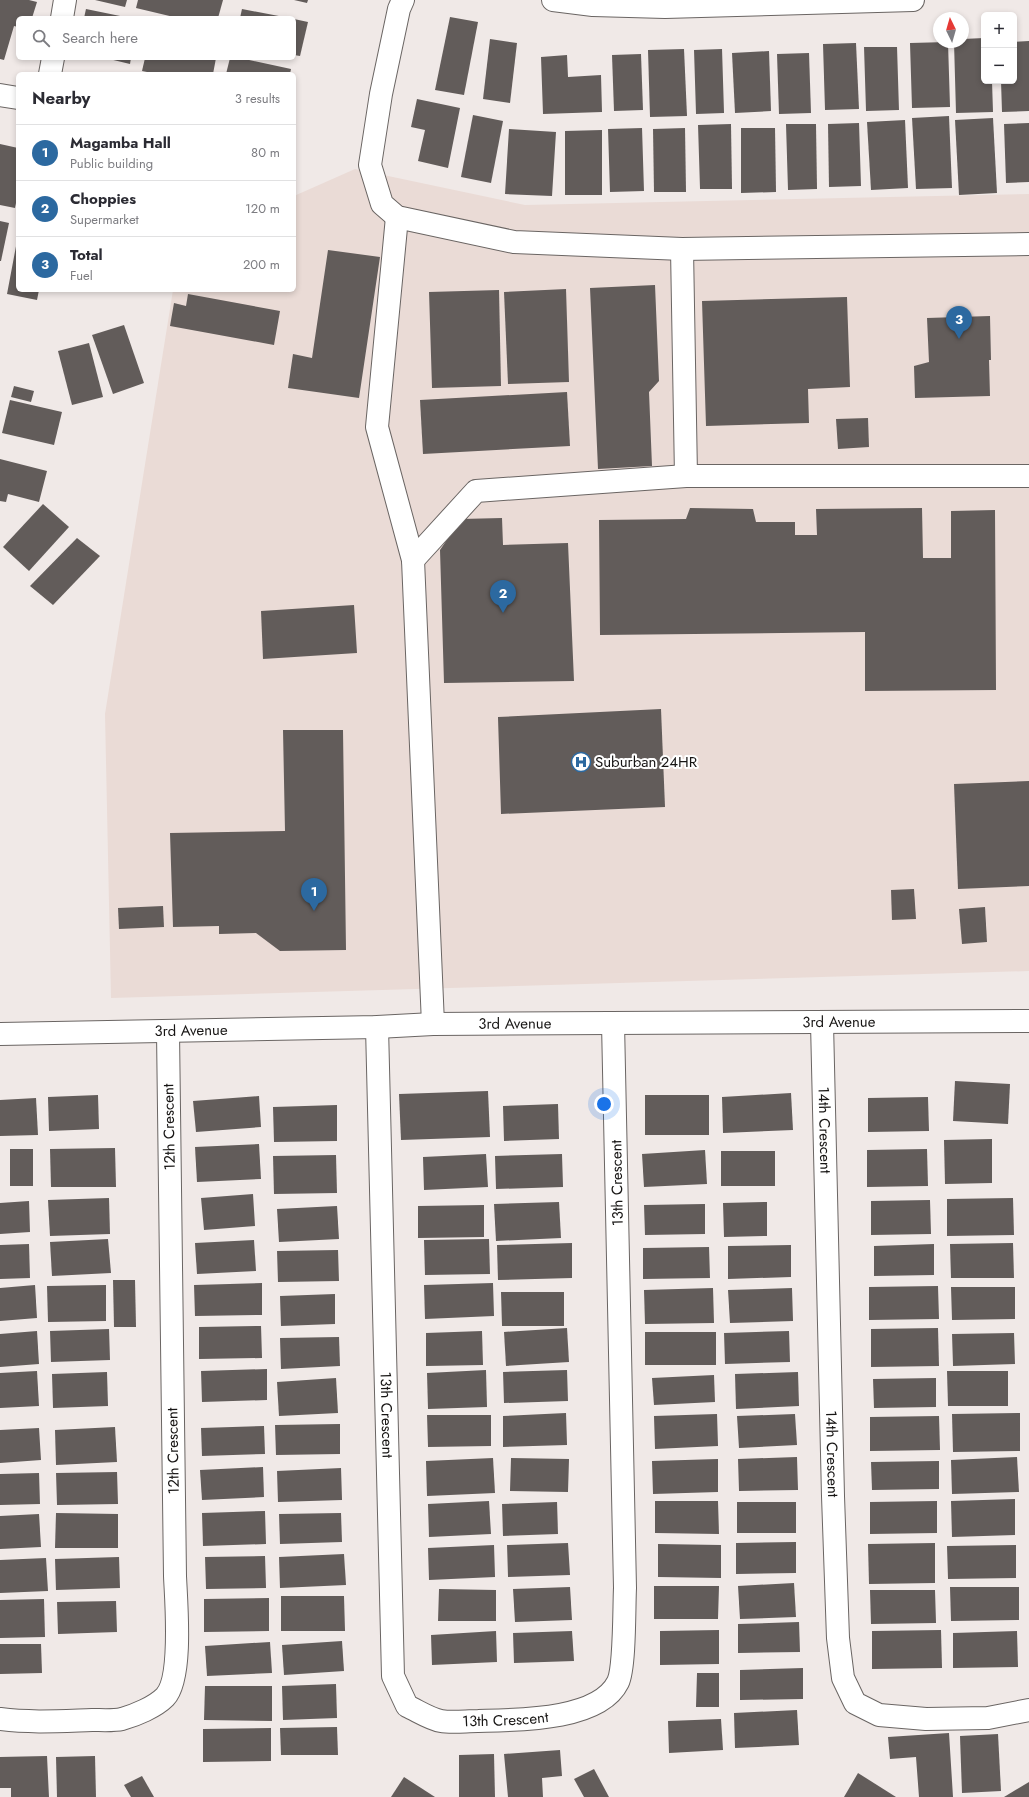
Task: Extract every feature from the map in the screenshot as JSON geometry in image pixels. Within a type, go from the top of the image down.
[{"type":"street","points":[[62,16],[66,0]]},
{"type":"street","points":[[403,0],[399,9],[380,94],[370,165],[382,204],[397,217],[514,242],[682,249],[1029,244]]},
{"type":"street","points":[[553,0],[593,5],[650,7],[913,0]]},
{"type":"street","points":[[50,72],[53,60]]},
{"type":"street","points":[[0,95],[16,98]]},
{"type":"street","points":[[397,217],[377,427],[413,560],[433,1024]]},
{"type":"street","points":[[682,249],[686,476]]},
{"type":"street","points":[[413,560],[476,491],[686,476],[1029,476]]},
{"type":"street","name":"3rd Avenue","points":[[0,1034],[168,1032],[377,1027],[433,1024],[1029,1021]]},
{"type":"street","name":"14th Crescent","points":[[822,1023],[833,1496],[838,1638],[843,1678],[855,1703],[879,1715],[926,1719],[988,1718],[1029,1710]]},
{"type":"street","name":"13th Crescent","points":[[377,1027],[393,1676],[408,1706],[441,1721],[533,1719],[571,1713],[609,1696],[619,1681],[625,1588],[613,1024]]},
{"type":"street","name":"12th Crescent","points":[[0,1719],[30,1721],[121,1719],[146,1710],[166,1696],[172,1680],[176,1660],[177,1626],[175,1576],[168,1032]]},
{"type":"shaded area","points":[[355,169],[525,205],[1029,194],[1029,971],[111,998],[105,714],[173,292],[296,292],[296,195]]},
{"type":"building","points":[[0,0],[29,0],[37,2],[33,16],[16,16],[16,26],[14,26],[4,60],[0,59]]},
{"type":"building","points":[[95,0],[127,0],[125,7]]},
{"type":"building","points":[[138,0],[223,0],[219,16],[170,16],[136,8]]},
{"type":"building","points":[[294,0],[308,0],[307,3]]},
{"type":"building","points":[[86,9],[120,16],[84,16]]},
{"type":"building","points":[[242,9],[279,16],[240,16]]},
{"type":"building","points":[[450,17],[478,22],[464,95],[435,90]]},
{"type":"building","points":[[296,19],[308,22],[300,56],[296,55]]},
{"type":"building","points":[[981,38],[981,84],[992,84],[993,112],[956,113],[954,48],[969,48],[969,39]]},
{"type":"building","points":[[490,39],[517,43],[510,103],[483,99]]},
{"type":"building","points":[[1029,41],[1029,111],[1002,112],[1001,84],[1017,84],[1017,42]]},
{"type":"building","points":[[933,42],[933,48],[948,48],[950,107],[912,108],[910,43]]},
{"type":"building","points":[[856,43],[859,109],[825,110],[823,44]]},
{"type":"building","points":[[864,47],[897,47],[899,110],[866,111]]},
{"type":"building","points":[[684,49],[687,116],[650,117],[648,50]]},
{"type":"building","points":[[722,49],[724,113],[696,114],[694,50]]},
{"type":"building","points":[[769,51],[771,111],[735,113],[732,53]]},
{"type":"building","points":[[809,53],[811,113],[779,114],[777,54]]},
{"type":"building","points":[[641,54],[643,110],[614,111],[612,55]]},
{"type":"building","points":[[567,55],[568,77],[601,75],[602,112],[543,114],[541,57]]},
{"type":"building","points":[[113,60],[131,60],[130,64]]},
{"type":"building","points":[[145,60],[216,60],[213,72],[142,71]]},
{"type":"building","points":[[230,60],[249,60],[291,69],[290,72],[226,72]]},
{"type":"building","points":[[417,99],[460,108],[448,168],[418,161],[425,130],[411,127]]},
{"type":"building","points":[[473,115],[503,121],[491,183],[461,177]]},
{"type":"building","points":[[949,116],[952,188],[916,189],[912,118]]},
{"type":"building","points":[[993,118],[997,193],[959,195],[955,120]]},
{"type":"building","points":[[905,120],[908,188],[871,190],[867,122]]},
{"type":"building","points":[[859,123],[861,186],[829,187],[828,124]]},
{"type":"building","points":[[1029,123],[1029,182],[1006,183],[1004,124]]},
{"type":"building","points":[[731,124],[732,189],[700,189],[698,125]]},
{"type":"building","points":[[786,124],[816,124],[817,189],[788,190]]},
{"type":"building","points":[[642,128],[644,191],[610,192],[608,129]]},
{"type":"building","points":[[685,128],[686,192],[654,192],[653,129]]},
{"type":"building","points":[[741,128],[775,128],[776,192],[741,193]]},
{"type":"building","points":[[509,129],[556,132],[552,196],[505,194]]},
{"type":"building","points":[[602,130],[602,195],[565,195],[565,131]]},
{"type":"building","points":[[0,144],[16,148],[16,203],[15,208],[0,205]]},
{"type":"building","points":[[0,221],[9,223],[1,261],[0,261]]},
{"type":"building","points":[[16,246],[16,292],[39,292],[37,300],[7,294]]},
{"type":"building","points":[[328,250],[380,257],[359,398],[288,388],[293,354],[312,358]]},
{"type":"building","points":[[655,285],[659,381],[649,392],[652,466],[598,469],[590,288]]},
{"type":"building","points":[[566,289],[569,382],[508,384],[504,292]]},
{"type":"building","points":[[499,290],[501,386],[432,388],[429,292]]},
{"type":"building","points":[[188,294],[280,311],[274,345],[170,326],[174,303],[186,306]]},
{"type":"building","points":[[847,297],[850,387],[808,389],[809,423],[706,426],[702,301]]},
{"type":"building","points":[[990,316],[990,396],[915,398],[914,366],[929,362],[927,318]]},
{"type":"building","points":[[124,325],[144,383],[113,394],[92,335]]},
{"type":"building","points":[[89,343],[103,397],[72,405],[58,351]]},
{"type":"building","points":[[14,386],[34,391],[31,402],[11,397]]},
{"type":"building","points":[[567,392],[570,446],[423,454],[420,400]]},
{"type":"building","points":[[10,400],[62,412],[54,445],[2,433]]},
{"type":"building","points":[[868,418],[869,447],[838,449],[836,419]]},
{"type":"building","points":[[0,459],[47,471],[39,502],[8,494],[6,502],[0,501]]},
{"type":"building","points":[[43,504],[69,527],[29,571],[3,547]]},
{"type":"building","points":[[690,508],[753,509],[756,522],[795,522],[795,535],[817,535],[816,509],[922,508],[923,558],[951,558],[951,511],[995,510],[996,690],[865,691],[865,632],[600,635],[599,520],[686,519]]},
{"type":"building","points":[[502,518],[503,545],[568,543],[574,681],[444,683],[440,550],[461,519]]},
{"type":"building","points":[[77,538],[100,556],[53,605],[30,586]]},
{"type":"building","points":[[354,605],[357,653],[263,659],[261,611]]},
{"type":"building","name":"Suburban 24HR","points":[[661,709],[665,807],[501,814],[498,717]]},
{"type":"building","points":[[283,730],[343,730],[346,950],[280,951],[256,933],[219,934],[219,926],[173,927],[170,833],[285,831]]},
{"type":"building","points":[[1029,781],[1029,886],[958,889],[954,784]]},
{"type":"building","points":[[914,889],[916,919],[892,920],[891,890]]},
{"type":"building","points":[[163,906],[164,927],[119,929],[118,908]]},
{"type":"building","points":[[985,907],[987,942],[962,944],[959,909]]},
{"type":"building","points":[[955,1081],[1010,1084],[1008,1124],[953,1121]]},
{"type":"building","points":[[488,1091],[490,1137],[401,1140],[399,1094]]},
{"type":"building","points":[[791,1093],[793,1130],[723,1133],[722,1097]]},
{"type":"building","points":[[98,1095],[99,1129],[49,1131],[48,1097]]},
{"type":"building","points":[[645,1095],[709,1095],[709,1135],[645,1135]]},
{"type":"building","points":[[259,1096],[261,1127],[196,1132],[193,1101]]},
{"type":"building","points":[[928,1097],[929,1131],[868,1132],[868,1098]]},
{"type":"building","points":[[36,1098],[38,1135],[0,1136],[0,1100]]},
{"type":"building","points":[[558,1104],[559,1139],[504,1141],[503,1106]]},
{"type":"building","points":[[337,1105],[337,1141],[274,1142],[273,1107]]},
{"type":"building","points":[[992,1139],[992,1183],[945,1184],[944,1140]]},
{"type":"building","points":[[259,1144],[261,1179],[197,1182],[195,1147]]},
{"type":"building","points":[[115,1148],[116,1187],[51,1187],[50,1149]]},
{"type":"building","points":[[10,1149],[33,1149],[33,1186],[10,1186]]},
{"type":"building","points":[[927,1149],[928,1186],[867,1187],[867,1150]]},
{"type":"building","points":[[705,1150],[707,1184],[644,1187],[642,1154]]},
{"type":"building","points":[[721,1151],[775,1151],[775,1186],[721,1186]]},
{"type":"building","points":[[486,1154],[488,1187],[424,1190],[423,1157]]},
{"type":"building","points":[[562,1154],[563,1187],[496,1189],[495,1156]]},
{"type":"building","points":[[336,1155],[337,1193],[274,1194],[273,1156]]},
{"type":"building","points":[[253,1194],[255,1226],[204,1230],[201,1198]]},
{"type":"building","points":[[109,1198],[110,1234],[50,1236],[48,1200]]},
{"type":"building","points":[[1013,1198],[1014,1235],[947,1236],[947,1199]]},
{"type":"building","points":[[930,1200],[931,1234],[871,1235],[871,1201]]},
{"type":"building","points":[[29,1201],[30,1232],[0,1234],[0,1203]]},
{"type":"building","points":[[559,1202],[561,1238],[496,1241],[494,1204]]},
{"type":"building","points":[[767,1202],[767,1236],[724,1237],[723,1203]]},
{"type":"building","points":[[705,1204],[705,1234],[645,1235],[644,1205]]},
{"type":"building","points":[[484,1205],[484,1237],[418,1238],[418,1206]]},
{"type":"building","points":[[337,1206],[339,1239],[279,1242],[277,1209]]},
{"type":"building","points":[[108,1239],[111,1273],[52,1276],[50,1242]]},
{"type":"building","points":[[489,1239],[490,1274],[425,1275],[424,1240]]},
{"type":"building","points":[[254,1240],[256,1271],[197,1274],[195,1243]]},
{"type":"building","points":[[572,1243],[572,1278],[498,1280],[497,1245]]},
{"type":"building","points":[[1013,1243],[1014,1278],[951,1278],[950,1244]]},
{"type":"building","points":[[29,1244],[30,1278],[0,1279],[0,1245]]},
{"type":"building","points":[[934,1244],[934,1275],[874,1276],[874,1246]]},
{"type":"building","points":[[791,1245],[791,1277],[728,1279],[728,1246]]},
{"type":"building","points":[[709,1247],[710,1278],[643,1279],[643,1248]]},
{"type":"building","points":[[338,1250],[339,1281],[278,1282],[277,1251]]},
{"type":"building","points":[[113,1280],[135,1280],[136,1327],[114,1327]]},
{"type":"building","points":[[262,1283],[262,1315],[195,1316],[194,1285]]},
{"type":"building","points":[[493,1283],[494,1316],[425,1319],[424,1285]]},
{"type":"building","points":[[35,1285],[37,1318],[0,1321],[0,1288]]},
{"type":"building","points":[[106,1285],[106,1321],[48,1322],[47,1286]]},
{"type":"building","points":[[938,1286],[939,1319],[869,1320],[869,1287]]},
{"type":"building","points":[[951,1287],[1015,1287],[1015,1319],[952,1320]]},
{"type":"building","points":[[713,1288],[714,1323],[645,1324],[644,1290]]},
{"type":"building","points":[[792,1288],[793,1321],[730,1323],[728,1290]]},
{"type":"building","points":[[501,1292],[564,1292],[564,1326],[502,1326]]},
{"type":"building","points":[[335,1294],[335,1324],[281,1326],[280,1296]]},
{"type":"building","points":[[261,1326],[262,1358],[199,1359],[199,1327]]},
{"type":"building","points":[[567,1328],[569,1362],[506,1366],[504,1332]]},
{"type":"building","points":[[938,1328],[939,1366],[871,1367],[871,1329]]},
{"type":"building","points":[[109,1329],[110,1360],[51,1362],[50,1331]]},
{"type":"building","points":[[37,1331],[39,1364],[0,1367],[0,1334]]},
{"type":"building","points":[[482,1331],[483,1365],[426,1366],[426,1333]]},
{"type":"building","points":[[789,1331],[790,1362],[725,1364],[724,1333]]},
{"type":"building","points":[[645,1332],[716,1332],[716,1365],[645,1365]]},
{"type":"building","points":[[1014,1333],[1015,1364],[953,1366],[952,1334]]},
{"type":"building","points":[[339,1337],[340,1366],[281,1369],[280,1338]]},
{"type":"building","points":[[267,1369],[267,1400],[202,1402],[201,1371]]},
{"type":"building","points":[[486,1370],[487,1407],[428,1409],[427,1373]]},
{"type":"building","points":[[567,1370],[568,1401],[504,1403],[503,1372]]},
{"type":"building","points":[[37,1371],[39,1406],[0,1408],[0,1373]]},
{"type":"building","points":[[947,1371],[1008,1371],[1008,1406],[948,1406]]},
{"type":"building","points":[[107,1372],[108,1406],[53,1408],[52,1374]]},
{"type":"building","points":[[798,1372],[799,1406],[736,1409],[735,1374]]},
{"type":"building","points":[[714,1375],[715,1402],[654,1405],[652,1378]]},
{"type":"building","points":[[336,1378],[338,1413],[279,1416],[277,1382]]},
{"type":"building","points":[[936,1378],[936,1407],[874,1408],[873,1379]]},
{"type":"building","points":[[566,1413],[567,1445],[503,1447],[503,1416]]},
{"type":"building","points":[[1020,1413],[1020,1451],[953,1452],[952,1414]]},
{"type":"building","points":[[717,1414],[718,1446],[655,1449],[654,1416]]},
{"type":"building","points":[[795,1414],[797,1445],[739,1448],[737,1416]]},
{"type":"building","points":[[427,1415],[491,1415],[491,1446],[428,1447]]},
{"type":"building","points":[[939,1416],[940,1450],[870,1451],[870,1417]]},
{"type":"building","points":[[340,1424],[340,1454],[276,1455],[275,1425]]},
{"type":"building","points":[[264,1426],[265,1454],[202,1456],[201,1428]]},
{"type":"building","points":[[115,1427],[117,1462],[56,1465],[55,1430]]},
{"type":"building","points":[[39,1428],[41,1460],[0,1463],[0,1430]]},
{"type":"building","points":[[797,1457],[798,1490],[739,1491],[738,1459]]},
{"type":"building","points":[[1017,1457],[1019,1492],[952,1494],[951,1460]]},
{"type":"building","points":[[493,1458],[495,1493],[427,1496],[426,1461]]},
{"type":"building","points":[[511,1458],[569,1459],[568,1492],[510,1491]]},
{"type":"building","points":[[718,1459],[718,1492],[653,1494],[652,1461]]},
{"type":"building","points":[[939,1461],[939,1489],[872,1490],[871,1462]]},
{"type":"building","points":[[263,1467],[264,1497],[202,1500],[200,1470]]},
{"type":"building","points":[[341,1468],[342,1500],[278,1502],[277,1471]]},
{"type":"building","points":[[117,1472],[118,1504],[57,1505],[56,1473]]},
{"type":"building","points":[[39,1473],[40,1504],[0,1505],[0,1474]]},
{"type":"building","points":[[1015,1499],[1015,1535],[952,1537],[951,1501]]},
{"type":"building","points":[[489,1501],[491,1534],[429,1537],[428,1504]]},
{"type":"building","points":[[655,1501],[718,1501],[719,1534],[655,1533]]},
{"type":"building","points":[[937,1501],[937,1533],[870,1534],[870,1502]]},
{"type":"building","points":[[557,1502],[558,1534],[503,1536],[502,1504]]},
{"type":"building","points":[[737,1502],[796,1502],[796,1533],[737,1533]]},
{"type":"building","points":[[265,1511],[266,1544],[203,1546],[202,1513]]},
{"type":"building","points":[[56,1513],[118,1514],[118,1548],[55,1548]]},
{"type":"building","points":[[341,1513],[342,1542],[280,1544],[279,1514]]},
{"type":"building","points":[[39,1514],[41,1547],[0,1549],[0,1516]]},
{"type":"building","points":[[796,1542],[796,1573],[736,1574],[736,1543]]},
{"type":"building","points":[[568,1543],[570,1575],[508,1577],[507,1545]]},
{"type":"building","points":[[935,1543],[935,1583],[869,1584],[868,1544]]},
{"type":"building","points":[[658,1544],[721,1545],[721,1578],[658,1577]]},
{"type":"building","points":[[494,1545],[495,1577],[429,1580],[428,1548]]},
{"type":"building","points":[[1016,1545],[1016,1578],[948,1579],[947,1546]]},
{"type":"building","points":[[344,1554],[346,1585],[280,1588],[279,1557]]},
{"type":"building","points":[[265,1556],[266,1588],[206,1589],[205,1557]]},
{"type":"building","points":[[119,1557],[120,1588],[56,1590],[55,1559]]},
{"type":"building","points":[[46,1558],[48,1591],[0,1593],[0,1560]]},
{"type":"building","points":[[794,1583],[796,1617],[740,1619],[738,1586]]},
{"type":"building","points":[[654,1586],[719,1586],[718,1619],[654,1619]]},
{"type":"building","points":[[570,1587],[572,1620],[515,1622],[513,1589]]},
{"type":"building","points":[[950,1587],[1019,1587],[1019,1620],[951,1621]]},
{"type":"building","points":[[439,1589],[496,1590],[496,1621],[438,1621]]},
{"type":"building","points":[[870,1590],[935,1590],[936,1623],[871,1624]]},
{"type":"building","points":[[281,1596],[344,1596],[345,1631],[281,1631]]},
{"type":"building","points":[[269,1598],[269,1631],[204,1632],[204,1599]]},
{"type":"building","points":[[44,1599],[45,1637],[0,1638],[0,1600]]},
{"type":"building","points":[[116,1601],[117,1632],[58,1634],[57,1602]]},
{"type":"building","points":[[799,1622],[800,1652],[738,1653],[738,1624]]},
{"type":"building","points":[[719,1630],[719,1664],[660,1665],[660,1631]]},
{"type":"building","points":[[941,1630],[942,1668],[872,1669],[872,1631]]},
{"type":"building","points":[[496,1631],[497,1662],[432,1665],[431,1635]]},
{"type":"building","points":[[572,1631],[574,1661],[514,1663],[513,1633]]},
{"type":"building","points":[[1017,1631],[1018,1667],[953,1668],[953,1633]]},
{"type":"building","points":[[342,1641],[344,1671],[284,1675],[282,1645]]},
{"type":"building","points":[[270,1642],[272,1673],[207,1676],[205,1646]]},
{"type":"building","points":[[0,1644],[41,1644],[42,1673],[0,1674]]},
{"type":"building","points":[[803,1668],[803,1699],[740,1700],[740,1670]]},
{"type":"building","points":[[697,1673],[719,1673],[719,1707],[696,1707]]},
{"type":"building","points":[[336,1684],[337,1718],[283,1720],[282,1686]]},
{"type":"building","points":[[205,1686],[272,1686],[272,1721],[204,1720]]},
{"type":"building","points":[[797,1710],[799,1745],[735,1748],[734,1713]]},
{"type":"building","points":[[721,1719],[723,1750],[669,1753],[668,1721]]},
{"type":"building","points":[[337,1727],[338,1755],[281,1755],[280,1728]]},
{"type":"building","points":[[271,1728],[271,1761],[203,1762],[203,1729]]},
{"type":"building","points":[[949,1733],[953,1797],[919,1797],[916,1757],[890,1759],[888,1737]]},
{"type":"building","points":[[998,1734],[1001,1791],[962,1793],[960,1736]]},
{"type":"building","points":[[560,1750],[562,1776],[542,1778],[543,1797],[508,1797],[504,1754]]},
{"type":"building","points":[[494,1754],[495,1797],[459,1797],[459,1755]]},
{"type":"building","points":[[47,1756],[49,1797],[11,1797],[11,1788],[0,1788],[0,1757]]},
{"type":"building","points":[[95,1756],[96,1797],[57,1797],[56,1757]]},
{"type":"building","points":[[594,1769],[609,1797],[584,1797],[574,1779]]},
{"type":"building","points":[[858,1773],[896,1797],[844,1797]]},
{"type":"building","points":[[142,1776],[154,1797],[131,1797],[124,1785]]},
{"type":"building","points":[[404,1777],[435,1797],[391,1797]]},
{"type":"building","points":[[1029,1782],[1029,1797],[1004,1797]]},
{"type":"place","name":"Total","points":[[959,339]]},
{"type":"place","name":"Choppies","points":[[503,613]]},
{"type":"place","name":"Suburban 24HR","points":[[581,762]]},
{"type":"place","name":"Magamba Hall","points":[[314,911]]}]
